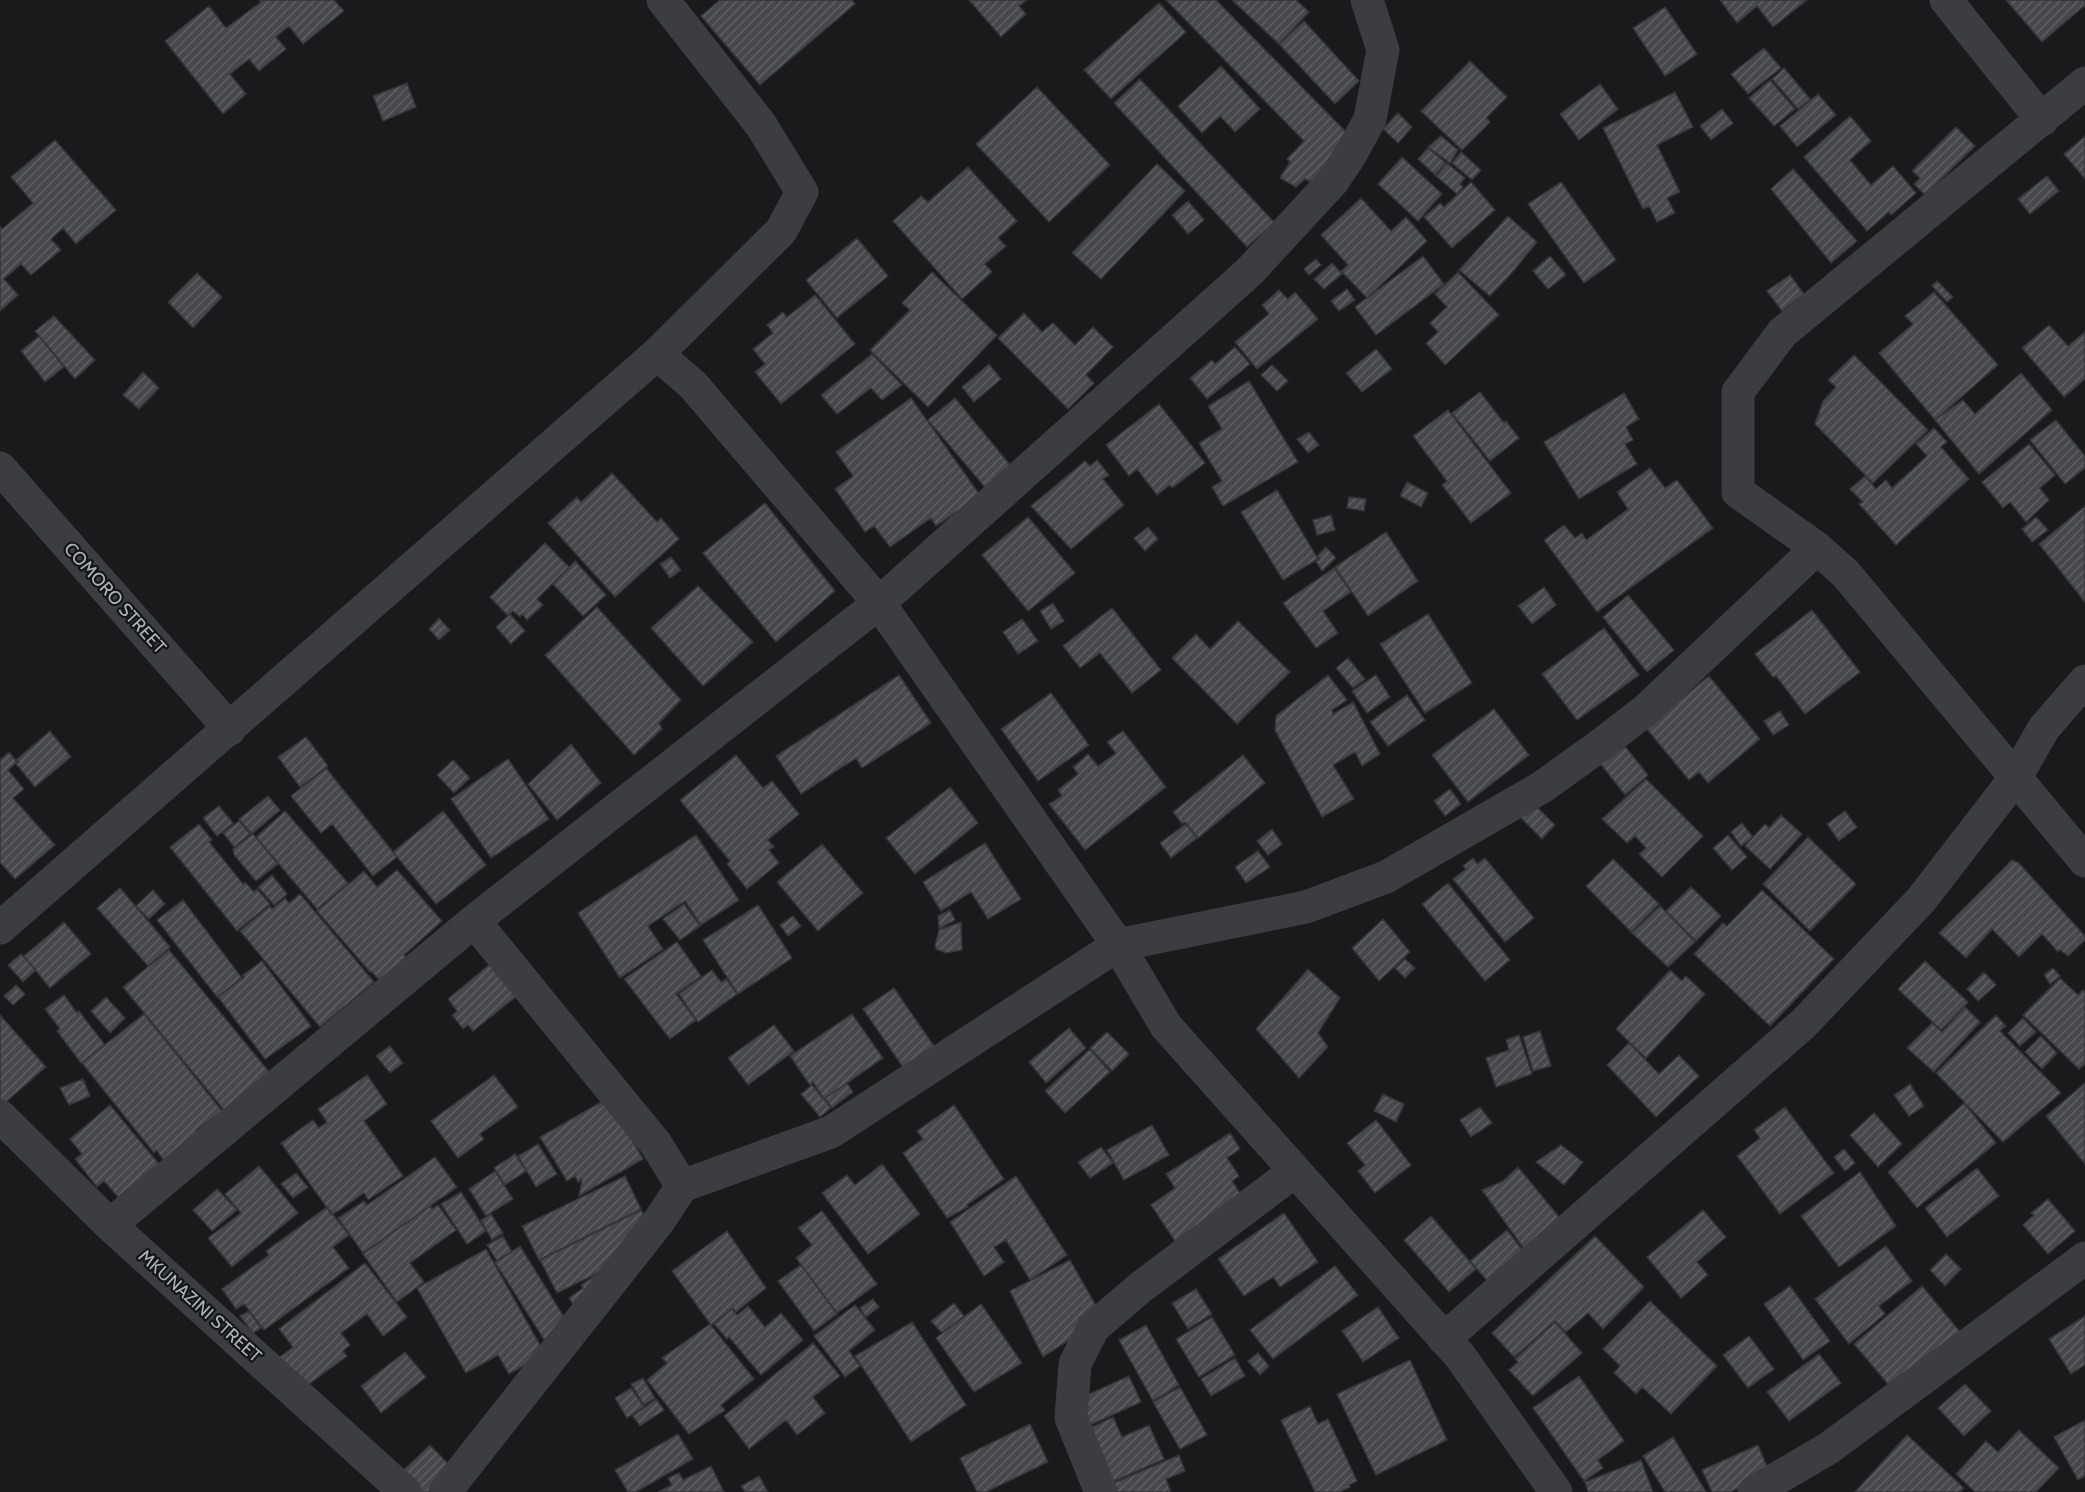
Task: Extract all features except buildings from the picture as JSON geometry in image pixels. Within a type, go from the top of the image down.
[{"type":"street","points":[[0,928],[657,354],[782,231],[802,192],[761,125],[663,0]]},
{"type":"street","points":[[110,1225],[474,921],[879,603],[1249,272],[1333,181],[1371,119],[1383,50],[1367,0]]},
{"type":"street","points":[[1946,0],[2042,120]]},
{"type":"street","points":[[2085,83],[1782,333],[1738,392],[1738,492],[1817,548],[1846,574],[2085,861]]},
{"type":"street","points":[[657,354],[693,386],[879,603],[1118,945],[1166,1026],[1460,1356],[1556,1492]]},
{"type":"street","name":"COMORO STREET","points":[[0,468],[230,729]]},
{"type":"street","points":[[445,1492],[659,1221],[682,1186],[831,1132],[1118,945],[1306,907],[1386,877],[1542,787],[1602,744],[1647,709],[1817,548]]},
{"type":"street","points":[[1444,1339],[1803,1024],[1921,900],[2016,777],[2044,728],[2085,681]]},
{"type":"street","points":[[474,921],[656,1144],[682,1186]]},
{"type":"street","name":"MKUNAZINI STREET","points":[[0,1116],[110,1225],[405,1492]]},
{"type":"street","points":[[1101,1492],[1071,1418],[1075,1364],[1093,1328],[1141,1287],[1295,1171]]},
{"type":"street","points":[[1754,1492],[1828,1448],[2085,1258]]}]
